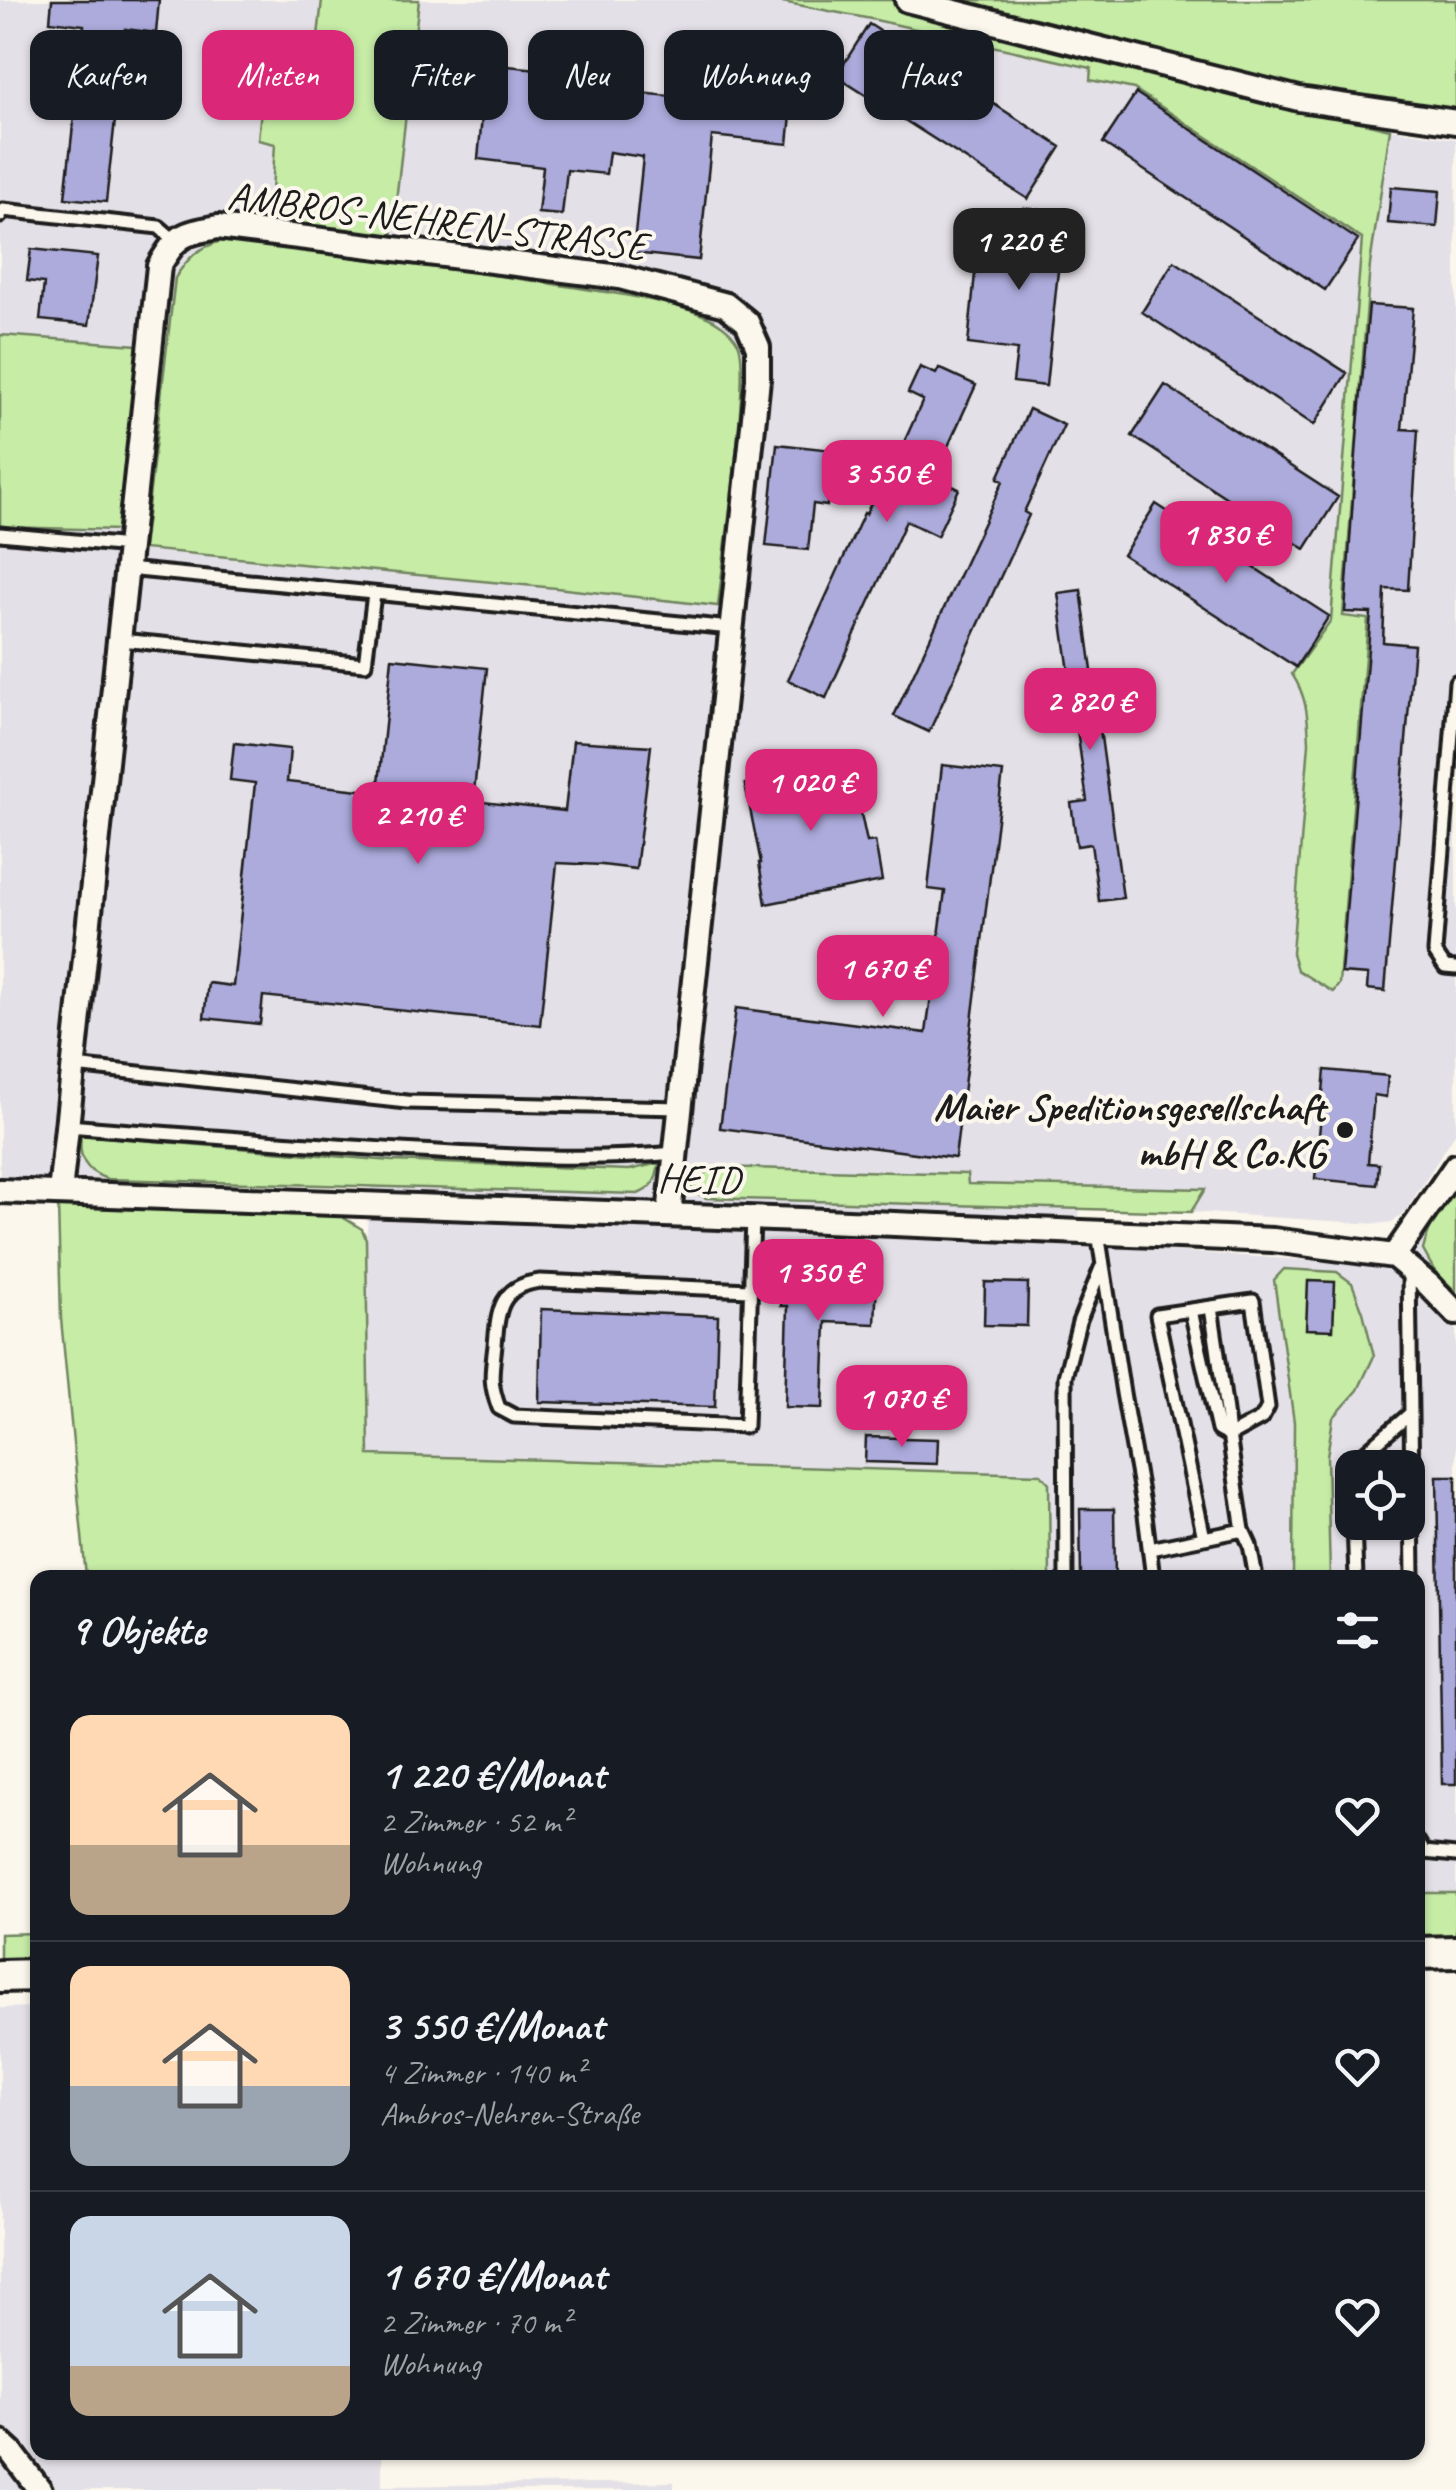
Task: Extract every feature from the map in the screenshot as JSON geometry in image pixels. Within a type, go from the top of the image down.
[{"type":"main road","points":[[1425,1953],[1456,1952]]},
{"type":"main road","points":[[0,1976],[30,1975]]},
{"type":"street","points":[[907,0],[1299,98],[1456,122]]},
{"type":"street","name":"AMBROS-NEHREN-STRASSE","points":[[60,1194],[159,266],[174,240],[218,227],[620,277],[726,305],[746,322],[758,346],[758,379],[669,1215]]},
{"type":"street","points":[[1456,1166],[1402,1262],[1456,1313]]},
{"type":"street","name":"HEID","points":[[0,1191],[1273,1240],[1402,1262]]},
{"type":"street","points":[[0,2442],[40,2490]]},
{"type":"lane","points":[[0,216],[3,210],[160,227],[174,240]]},
{"type":"lane","points":[[0,534],[128,558],[374,594],[731,628]]},
{"type":"lane","points":[[121,640],[365,664],[374,594]]},
{"type":"lane","points":[[1456,682],[1435,952],[1446,966],[1456,968]]},
{"type":"lane","points":[[74,1066],[407,1102],[680,1108]]},
{"type":"lane","points":[[68,1126],[540,1158],[676,1153]]},
{"type":"lane","points":[[750,1290],[523,1284],[508,1294],[498,1310],[491,1387],[498,1408],[514,1416],[746,1426],[753,1218]]},
{"type":"lane","points":[[1098,1233],[1152,1570]]},
{"type":"lane","points":[[1402,1262],[1411,1413],[1413,1570]]},
{"type":"lane","points":[[1066,1570],[1066,1377],[1079,1322],[1103,1264]]},
{"type":"lane","points":[[1204,1538],[1157,1315],[1253,1301],[1268,1407],[1262,1418],[1229,1436]]},
{"type":"lane","points":[[1212,1308],[1243,1530],[1255,1570]]},
{"type":"lane","points":[[1191,1311],[1218,1430],[1229,1436]]},
{"type":"lane","points":[[1368,1450],[1411,1413]]},
{"type":"lane","points":[[1150,1549],[1243,1530]]},
{"type":"lane","points":[[1355,1540],[1356,1570]]},
{"type":"lane","points":[[1425,1852],[1456,1855]]},
{"type":"shaded area","points":[[0,0],[772,0],[920,30],[864,30],[864,120],[994,120],[994,46],[1390,129],[1456,139],[1456,1132],[1405,1212],[1393,1222],[1080,1208],[1075,1245],[1383,1265],[1427,1234],[1456,1182],[1456,1893],[1425,1893],[1425,1570],[1050,1570],[1049,1483],[1041,1474],[368,1455],[366,1239],[371,1187],[0,1179]]},
{"type":"shaded area","points":[[30,2007],[30,2460],[382,2460],[382,2486],[674,2482],[674,2490],[0,2490],[0,2008]]},
{"type":"green space","points":[[322,0],[419,0],[416,30],[374,30],[374,120],[405,120],[392,236],[270,222],[275,144],[258,140],[260,120],[354,120],[354,30],[319,30]]},
{"type":"green space","points":[[772,0],[1456,0],[1456,119],[1330,115],[1390,129],[1370,265],[1343,616],[1368,619],[1339,984],[1333,992],[1297,970],[1292,953],[1309,743],[1306,707],[1292,674],[1331,620],[1362,239],[1134,89],[1090,80],[1091,68],[994,46],[994,30],[920,30]]},
{"type":"green space","points":[[224,240],[626,295],[684,309],[723,326],[738,343],[741,389],[718,606],[143,549],[175,278],[195,254]]},
{"type":"green space","points":[[0,335],[137,345],[120,530],[0,527]]},
{"type":"green space","points":[[81,1135],[392,1161],[629,1170],[659,1163],[654,1182],[638,1194],[107,1179],[85,1163]]},
{"type":"green space","points":[[717,1167],[967,1174],[968,1184],[1205,1189],[1191,1212],[706,1198],[693,1191],[689,1181]]},
{"type":"green space","points":[[1456,1182],[1456,1292],[1434,1270],[1423,1250],[1436,1214]]},
{"type":"green space","points":[[58,1204],[339,1215],[362,1229],[366,1239],[369,1455],[1041,1474],[1049,1483],[1050,1570],[85,1570],[61,1319]]},
{"type":"green space","points":[[1284,1269],[1337,1272],[1352,1283],[1374,1356],[1358,1390],[1333,1418],[1327,1456],[1330,1570],[1293,1570],[1294,1422],[1274,1280]]},
{"type":"green space","points":[[1425,1893],[1456,1893],[1456,1939],[1425,1940]]},
{"type":"green space","points":[[30,1933],[30,1960],[0,1961],[0,1934]]},
{"type":"building","points":[[52,0],[159,0],[156,30],[83,30],[84,25],[50,21]]},
{"type":"building","points":[[864,32],[864,94],[844,81],[844,63]]},
{"type":"building","points":[[508,66],[528,68],[528,120],[644,120],[644,94],[664,96],[664,120],[790,120],[788,144],[712,136],[699,260],[633,253],[643,157],[609,152],[606,174],[567,170],[562,215],[538,213],[543,167],[478,159],[482,120],[508,120]]},
{"type":"building","points":[[1136,93],[1358,240],[1325,290],[1103,143]]},
{"type":"building","points":[[994,104],[1061,147],[1028,199],[905,120],[994,120]]},
{"type":"building","points":[[74,120],[115,120],[106,202],[65,198]]},
{"type":"building","points":[[1391,187],[1440,191],[1437,227],[1388,223]]},
{"type":"building","points":[[1024,208],[1064,213],[1046,386],[1013,382],[1017,350],[968,344],[979,233],[1020,237]]},
{"type":"building","points":[[31,249],[98,256],[89,325],[40,320],[44,283],[27,281]]},
{"type":"building","points":[[1174,261],[1347,373],[1314,425],[1142,312]]},
{"type":"building","points":[[1369,305],[1413,308],[1402,429],[1418,430],[1408,590],[1385,589],[1383,642],[1414,645],[1385,991],[1367,989],[1368,975],[1341,973],[1371,613],[1345,612]]},
{"type":"building","points":[[920,367],[936,374],[939,368],[976,385],[934,477],[959,489],[937,536],[906,521],[826,698],[788,680],[864,513],[892,458],[896,460],[923,400],[908,393]]},
{"type":"building","points":[[1165,385],[1338,497],[1305,549],[1132,436]]},
{"type":"building","points":[[1029,409],[1064,425],[1024,512],[1029,515],[929,732],[894,716],[1003,481],[998,478]]},
{"type":"building","points":[[777,444],[833,450],[827,506],[813,504],[808,550],[766,546]]},
{"type":"building","points":[[1156,504],[1329,616],[1296,667],[1123,555]]},
{"type":"building","points":[[1081,590],[1123,898],[1099,901],[1091,844],[1077,846],[1071,803],[1087,801],[1058,593]]},
{"type":"building","points":[[392,658],[487,668],[473,801],[565,811],[573,741],[651,746],[636,869],[557,863],[540,1025],[263,996],[260,1024],[204,1018],[208,983],[233,986],[255,783],[230,780],[234,743],[290,749],[287,782],[378,792]]},
{"type":"building","points":[[850,762],[867,842],[875,841],[882,881],[766,904],[745,784]]},
{"type":"building","points":[[942,765],[1003,772],[955,1158],[720,1128],[736,1008],[926,1033],[945,891],[928,889]]},
{"type":"building","name":"Maier Speditionsgesellschaft mbH & Co.KG","points":[[1325,1070],[1388,1076],[1386,1097],[1374,1095],[1368,1163],[1379,1164],[1377,1185],[1315,1179]]},
{"type":"building","points":[[782,1261],[816,1262],[816,1276],[877,1278],[875,1324],[826,1322],[823,1408],[785,1407],[788,1306],[781,1306]]},
{"type":"building","points":[[1308,1281],[1335,1282],[1333,1330],[1306,1329]]},
{"type":"building","points":[[985,1282],[1028,1283],[1027,1326],[984,1325]]},
{"type":"building","points":[[541,1309],[718,1316],[715,1407],[539,1402]]},
{"type":"building","points":[[866,1437],[938,1439],[937,1464],[865,1462]]},
{"type":"building","points":[[1437,1476],[1456,1476],[1456,1784],[1442,1784]]},
{"type":"building","points":[[1080,1509],[1114,1509],[1115,1570],[1081,1570]]},
{"type":"place","name":"Maier Speditionsgesellschaft mbH & Co.KG","points":[[1345,1130]]}]
